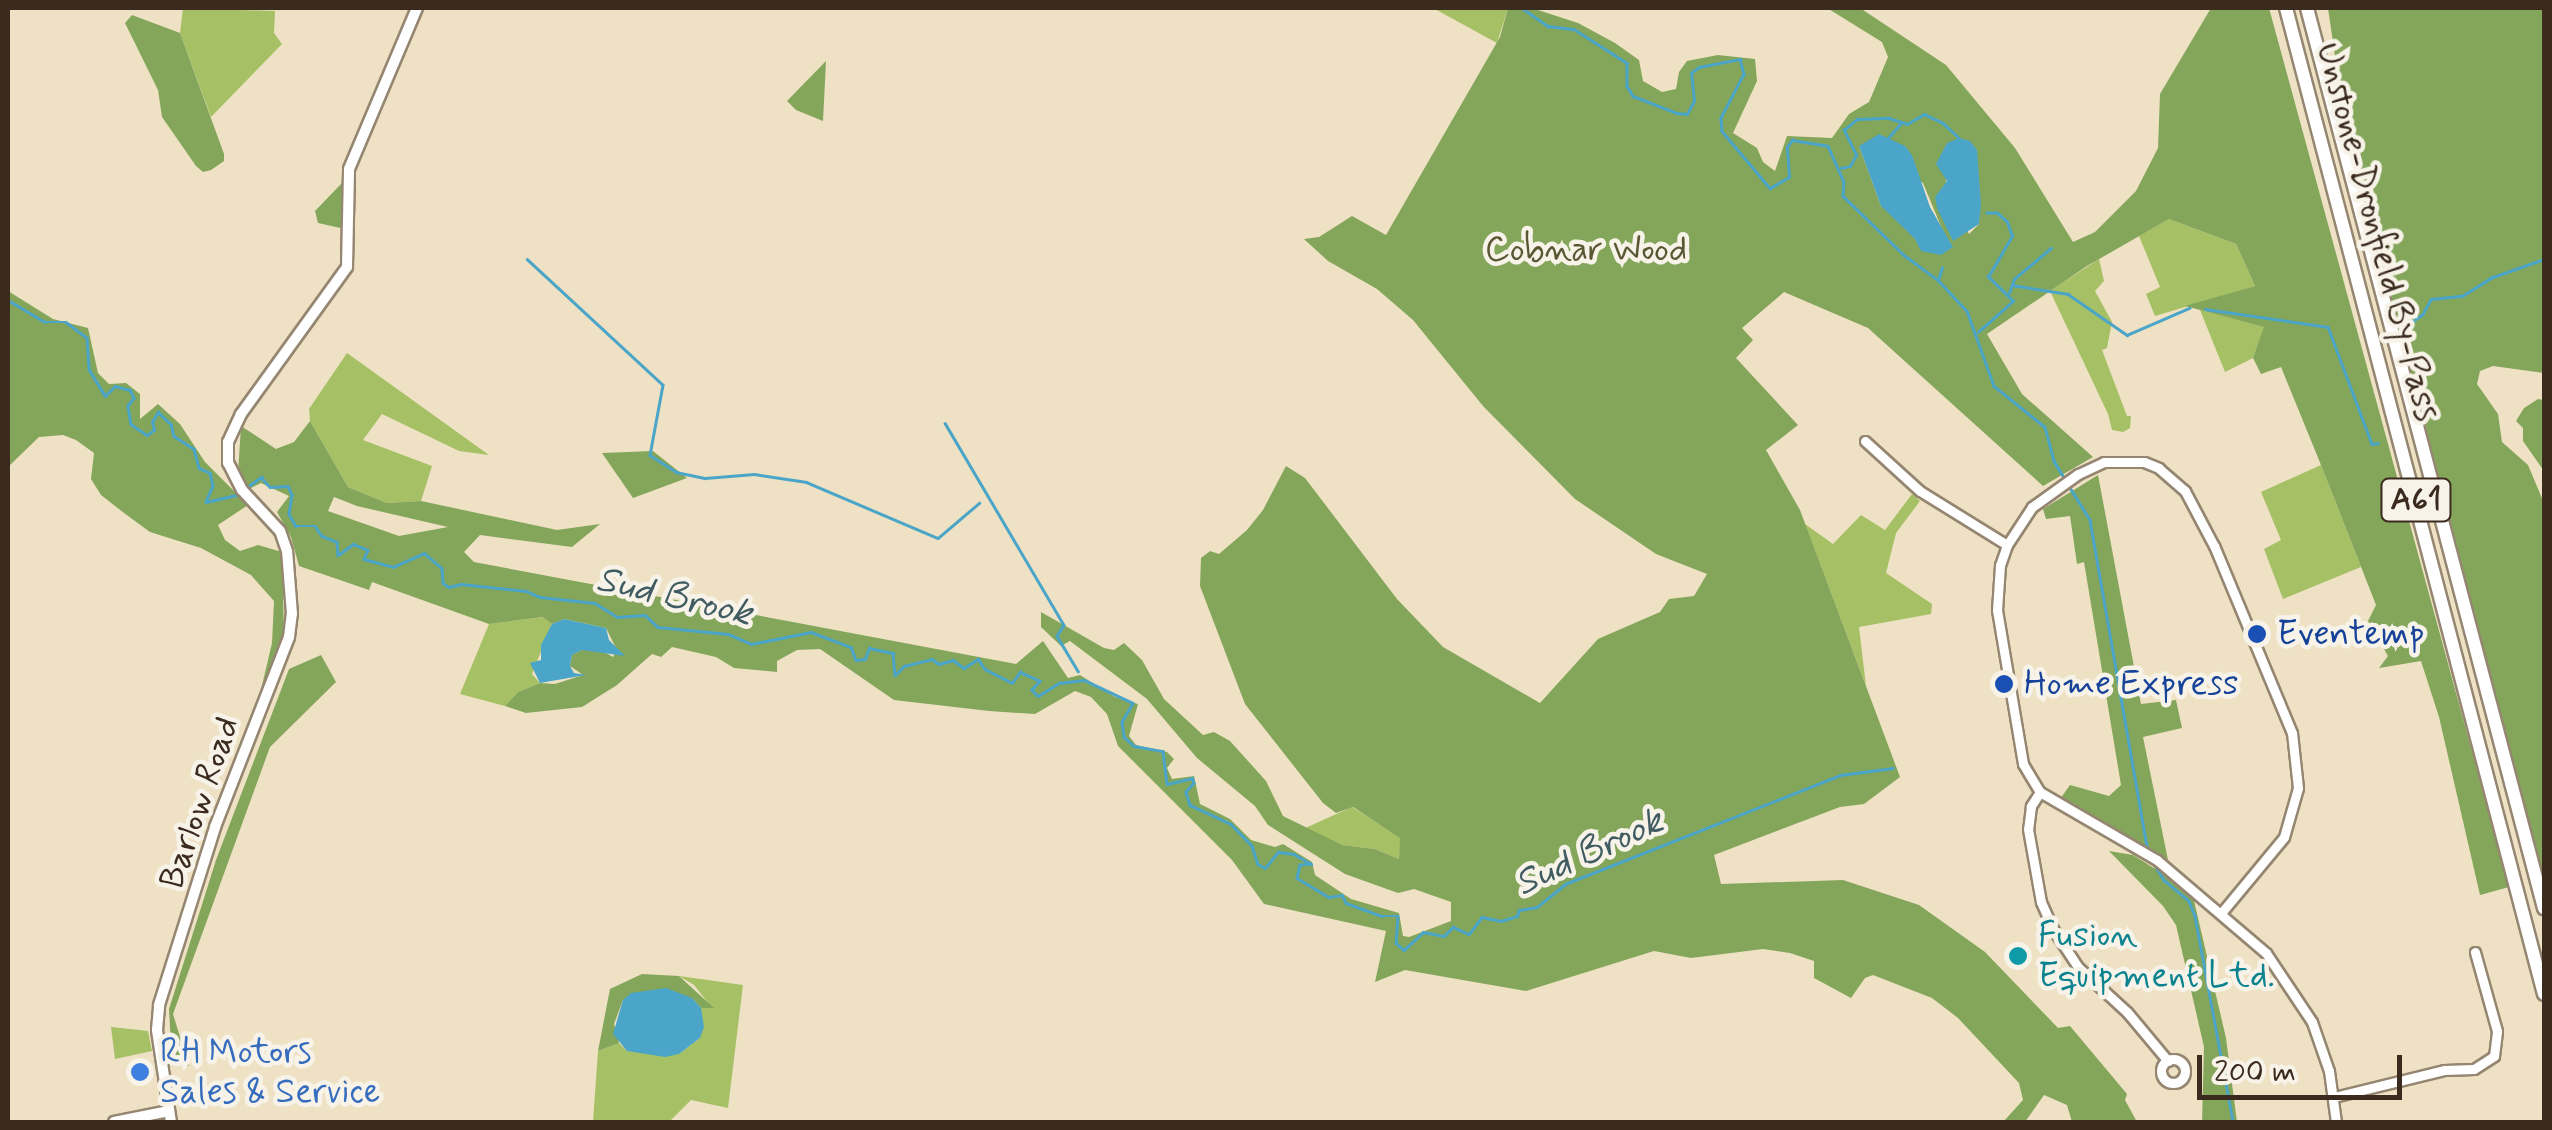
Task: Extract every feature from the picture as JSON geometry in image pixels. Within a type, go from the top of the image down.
[{"type":"highway","name":"Unstone-Dronfield By-Pass","points":[[2286,8],[2544,994]]},
{"type":"highway","name":"Unstone-Dronfield By-Pass","points":[[2307,8],[2544,908]]},
{"type":"main road","name":"Barlow Road","points":[[170,1117],[157,1023],[159,1005],[215,827],[289,637],[292,590],[287,551],[270,518],[242,490],[228,463],[228,442],[241,414],[347,267],[349,169],[417,8]]},
{"type":"main road","points":[[114,1122],[170,1117]]},
{"type":"street","points":[[1865,440],[1920,491],[2006,544]]},
{"type":"street","points":[[2222,912],[2271,856],[2294,813],[2298,766],[2292,734],[2212,542],[2184,491],[2172,477],[2144,462],[2104,462],[2052,491],[2032,508],[2006,544],[1996,580],[1997,610],[2019,752],[2040,792],[2157,860],[2266,953],[2294,989],[2320,1043],[2334,1097],[2336,1122]]},
{"type":"street","points":[[2040,792],[2031,806],[2028,829],[2041,902],[2053,929],[2078,966],[2128,1012],[2168,1061]]},
{"type":"street","points":[[2334,1097],[2486,1064],[2494,1056],[2497,1031],[2475,952]]},
{"type":"street","points":[[2486,1064],[2491,1077]]},
{"type":"green space","points":[[183,8],[275,11],[274,33],[282,44],[211,117],[180,33]]},
{"type":"green space","points":[[1433,8],[1508,8],[1497,43]]},
{"type":"green space","name":"Cobnar Wood","points":[[1508,8],[1532,8],[1578,23],[1639,60],[1643,81],[1662,92],[1676,89],[1679,72],[1687,61],[1718,55],[1755,59],[1757,81],[1733,133],[1757,148],[1763,162],[1775,171],[1787,136],[1832,138],[1849,114],[1869,102],[1888,57],[1882,42],[1827,8],[1860,8],[1946,65],[2015,148],[2073,242],[2095,232],[2136,191],[2158,148],[2160,94],[2211,8],[2269,8],[2509,887],[2480,895],[2439,717],[2421,661],[2379,668],[2388,656],[2368,621],[2376,605],[2321,465],[2281,367],[2261,374],[2253,358],[2264,327],[2185,306],[2255,286],[2236,244],[2169,219],[2087,266],[1987,334],[2022,394],[2093,457],[2043,486],[1868,328],[1784,292],[1742,328],[1753,340],[1736,358],[1798,425],[1766,450],[1800,510],[1900,777],[1864,804],[1840,807],[1714,855],[1721,884],[1843,880],[1919,905],[1985,952],[2058,1028],[2070,1026],[2127,1094],[2125,1100],[2137,1122],[2072,1122],[2067,1105],[2044,1095],[2025,1122],[2003,1122],[2023,1100],[2019,1083],[1958,1018],[1932,998],[1873,975],[1865,978],[1851,998],[1814,978],[1814,961],[1790,953],[1763,949],[1691,958],[1654,951],[1526,991],[1405,970],[1375,982],[1386,931],[1264,904],[1232,860],[1118,746],[1107,714],[1091,697],[1075,691],[1035,714],[989,711],[894,700],[820,649],[797,650],[777,661],[777,672],[734,668],[716,657],[672,647],[661,657],[652,654],[617,685],[582,707],[526,713],[505,706],[518,692],[540,683],[555,684],[583,675],[570,666],[572,655],[582,650],[601,650],[613,657],[617,650],[606,628],[564,619],[552,624],[543,617],[489,624],[372,582],[369,590],[299,566],[291,537],[277,512],[289,496],[261,483],[247,490],[238,473],[241,426],[276,449],[294,442],[310,421],[348,487],[387,503],[421,501],[557,530],[600,524],[572,547],[480,535],[464,552],[474,562],[1016,664],[1043,641],[1068,678],[1080,675],[1115,697],[1138,704],[1129,736],[1136,745],[1167,752],[1174,759],[1167,768],[1172,779],[1194,776],[1200,804],[1230,819],[1251,840],[1275,847],[1283,844],[1312,862],[1315,875],[1351,899],[1399,913],[1403,936],[1409,937],[1451,921],[1451,902],[1414,889],[1398,893],[1345,874],[1268,825],[1255,806],[1197,758],[1147,699],[1070,641],[1061,646],[1041,627],[1041,612],[1104,648],[1114,650],[1124,643],[1142,660],[1164,699],[1203,735],[1214,732],[1230,741],[1266,781],[1283,816],[1342,845],[1375,849],[1399,859],[1400,838],[1353,807],[1336,813],[1323,803],[1245,704],[1200,586],[1201,558],[1210,551],[1219,554],[1247,530],[1263,510],[1286,466],[1305,478],[1397,599],[1443,647],[1540,703],[1598,639],[1660,612],[1669,599],[1694,596],[1707,574],[1656,554],[1575,499],[1483,406],[1413,320],[1377,289],[1328,261],[1304,239],[1319,237],[1352,216],[1386,235],[1500,37]],"holes":[[[1859,146],[1923,183],[1945,236],[1881,206]],[[1946,175],[1980,188],[1979,224],[1969,234],[1946,187]],[[334,497],[448,527],[399,536],[328,511]]]},
{"type":"green space","points":[[2328,8],[2544,8],[2544,373],[2493,366],[2480,371],[2477,384],[2498,414],[2502,442],[2528,465],[2544,503],[2544,878],[2343,112]]},
{"type":"green space","points":[[132,15],[180,33],[224,154],[224,161],[211,170],[203,172],[196,166],[162,117],[158,90],[125,23]]},
{"type":"green space","points":[[826,61],[823,121],[796,110],[787,101]]},
{"type":"green space","points":[[342,183],[345,229],[318,223],[315,211]]},
{"type":"green space","points":[[2169,219],[2236,244],[2255,286],[2155,316],[2146,294],[2160,287],[2139,236]]},
{"type":"green space","points":[[2099,259],[2104,281],[2095,291],[2112,322],[2107,348],[2102,350],[2127,416],[2131,416],[2130,428],[2123,432],[2112,430],[2050,291]]},
{"type":"green space","points":[[8,291],[53,319],[88,328],[98,373],[109,384],[126,383],[140,394],[140,419],[158,404],[180,424],[205,462],[248,505],[218,525],[225,540],[240,551],[258,545],[282,552],[284,634],[260,694],[272,643],[274,601],[251,575],[201,548],[150,532],[124,513],[101,495],[91,479],[94,453],[76,440],[63,435],[39,437],[8,467]]},
{"type":"green space","points":[[2200,310],[2265,327],[2253,358],[2225,372]]},
{"type":"green space","points":[[347,353],[489,455],[459,451],[382,414],[363,440],[432,466],[421,501],[387,503],[348,487],[310,421],[309,409]]},
{"type":"green space","points":[[2538,399],[2544,400],[2544,471],[2523,441],[2523,428],[2516,421],[2524,408]]},
{"type":"green space","points":[[653,451],[687,478],[633,498],[602,453]]},
{"type":"green space","points":[[2321,465],[2361,567],[2283,599],[2264,549],[2281,540],[2261,492]]},
{"type":"green space","points":[[2098,475],[2141,704],[2176,700],[2182,728],[2143,737],[2168,860],[2060,799],[2070,785],[2109,796],[2121,785],[2084,562],[2077,564],[2070,516],[2046,519],[2043,509]]},
{"type":"green space","points":[[1912,494],[1920,501],[1896,533],[1886,573],[1932,604],[1931,614],[1859,627],[1866,686],[1805,524],[1833,544],[1861,515],[1885,530]]},
{"type":"green space","points":[[544,617],[552,624],[532,674],[540,683],[518,692],[505,706],[460,694],[489,624]]},
{"type":"green space","points":[[321,655],[336,682],[270,747],[173,1014],[189,1066],[172,1064],[169,1009],[216,860],[289,669]]},
{"type":"green space","points":[[1352,807],[1401,838],[1399,859],[1375,849],[1342,845],[1303,829]]},
{"type":"green space","points":[[2109,851],[2133,855],[2192,892],[2226,1038],[2237,1122],[2202,1122],[2204,1047],[2176,925],[2163,906]]},
{"type":"green space","points":[[642,974],[679,976],[714,1008],[701,1008],[692,998],[623,1000],[614,1024],[619,1043],[598,1051],[610,989]]},
{"type":"green space","points":[[679,976],[743,985],[728,1108],[691,1100],[669,1122],[593,1122],[598,1051],[619,1043],[627,1051],[679,1054],[700,1038],[701,1008],[712,1008],[694,985]]},
{"type":"green space","points":[[111,1027],[148,1031],[152,1051],[115,1059]]},
{"type":"water","points":[[1879,134],[1905,146],[1912,155],[1930,207],[1953,247],[1941,255],[1921,251],[1915,239],[1881,206],[1859,146]]},
{"type":"water","points":[[1959,138],[1970,141],[1977,150],[1981,205],[1979,224],[1953,241],[1937,208],[1935,197],[1947,181],[1936,164],[1947,143]]},
{"type":"water","points":[[564,619],[606,628],[609,640],[625,656],[582,650],[572,655],[570,666],[574,673],[586,675],[540,683],[530,663],[541,660],[541,645],[552,624]]},
{"type":"water","points":[[666,988],[692,998],[701,1008],[704,1027],[700,1038],[679,1054],[665,1057],[627,1051],[613,1034],[623,1000],[631,993]]},
{"type":"waterway","points":[[1522,8],[1548,26],[1574,29],[1627,63],[1627,86],[1633,96],[1677,113],[1687,114],[1694,101],[1691,73],[1699,67],[1740,59],[1744,74],[1721,118],[1722,131],[1770,188],[1789,177],[1787,147],[1792,140],[1828,146],[1844,182],[1843,196],[1904,255],[1938,280],[1967,311],[1994,386],[2045,427],[2054,461],[2065,479]]},
{"type":"waterway","points":[[1841,168],[1850,166],[1856,155],[1844,130],[1857,119],[1889,118],[1907,124],[1924,114],[1943,123],[1959,138]]},
{"type":"waterway","points":[[1888,138],[1900,124]]},
{"type":"waterway","points":[[1978,332],[2013,301],[1988,277],[2012,236],[2007,222],[1997,213],[1987,213]]},
{"type":"waterway","points":[[2009,293],[2014,279],[2051,248]]},
{"type":"waterway","points":[[527,259],[663,385],[650,455],[676,472],[705,478],[754,474],[806,482],[938,538],[979,503]]},
{"type":"waterway","points":[[2404,327],[2422,315],[2431,299],[2462,296],[2493,277],[2544,259]]},
{"type":"waterway","points":[[1938,280],[1942,268]]},
{"type":"waterway","points":[[2012,285],[2068,294],[2127,335],[2189,308]]},
{"type":"waterway","name":"Sud Brook","points":[[8,300],[45,322],[66,322],[87,338],[89,369],[105,396],[115,386],[130,390],[134,398],[128,406],[131,424],[147,435],[154,430],[152,422],[158,412],[171,424],[174,436],[194,449],[199,468],[210,473],[213,486],[206,502],[241,494]]},
{"type":"waterway","points":[[2205,309],[2328,327],[2372,444],[2378,443]]},
{"type":"waterway","points":[[945,423],[1064,625],[1057,636],[1078,671]]},
{"type":"waterway","name":"Sud Brook","points":[[246,488],[261,477],[270,487],[288,486],[292,495],[289,514],[296,526],[315,526],[322,536],[337,542],[338,555],[353,544],[368,550],[364,559],[393,567],[424,553],[442,568],[443,583],[449,587],[461,584],[526,591],[540,597],[595,603],[617,617],[645,615],[658,627],[728,634],[751,644],[811,632],[851,647],[856,660],[865,659],[869,648],[893,653],[895,675],[904,666],[932,659],[939,664],[953,660],[964,668],[978,659],[985,669],[1012,683],[1020,672],[1040,681],[1032,690],[1038,696],[1059,683],[1084,680],[1133,703],[1122,722],[1124,737],[1134,746],[1163,751],[1167,784],[1192,778],[1194,783],[1186,792],[1190,805],[1231,824],[1252,846],[1258,864],[1265,868],[1278,852],[1294,854],[1311,864],[1300,865],[1297,878],[1329,897],[1342,895],[1346,903],[1382,916],[1398,916],[1396,943],[1404,950],[1423,932],[1444,936],[1453,927],[1469,934],[1482,917],[1501,921],[1517,916],[1519,910],[1537,907],[1565,884],[1840,775],[1893,768]]},
{"type":"waterway","points":[[2069,486],[2090,520],[2148,852]]},
{"type":"waterway","points":[[2151,859],[2164,880],[2189,901],[2195,916],[2233,1122]]},
{"type":"place","name":"Eventemp","points":[[2257,634]]},
{"type":"place","name":"Home Express","points":[[2004,684]]},
{"type":"place","name":"Fusion Equipment Ltd.","points":[[2018,956]]},
{"type":"place","name":"RH Motors Sales & Service","points":[[140,1072]]}]
